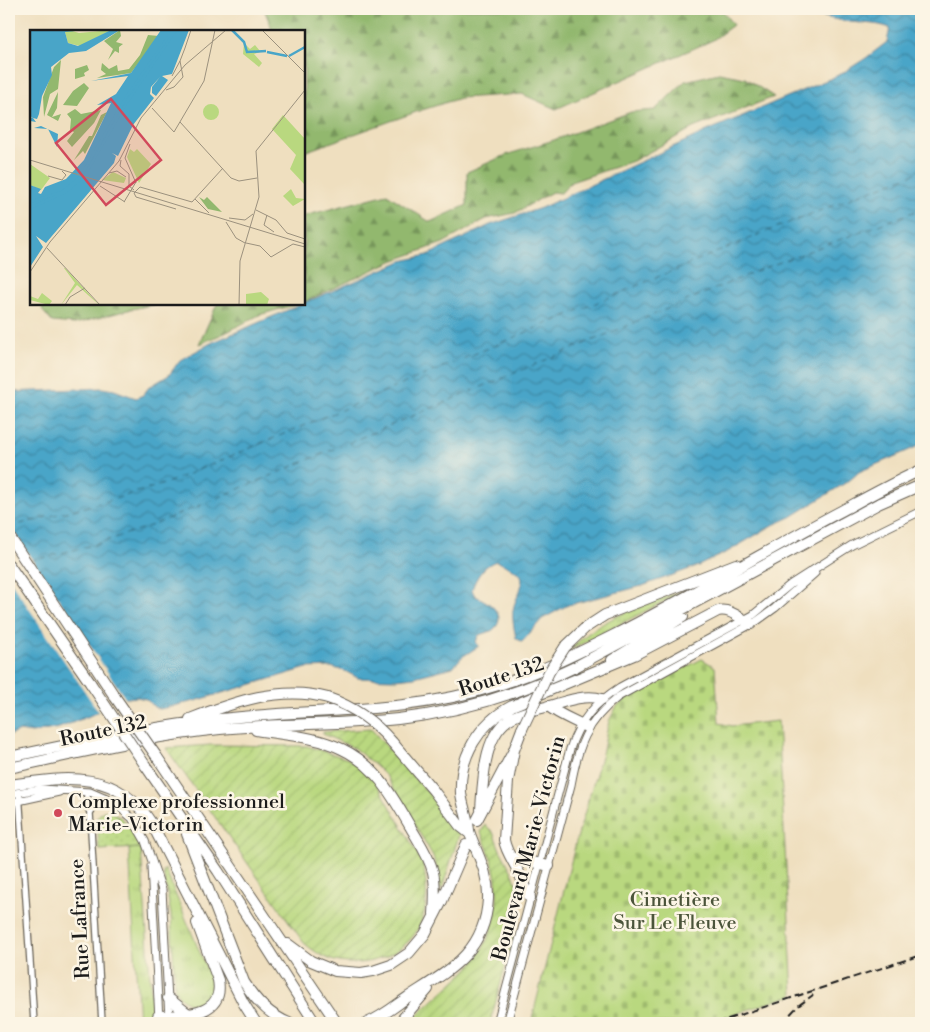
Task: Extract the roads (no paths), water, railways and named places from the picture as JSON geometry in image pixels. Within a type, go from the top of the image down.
[{"type":"highway","name":"Route 132","points":[[173,726],[259,715],[410,705],[446,699],[527,675],[580,652],[676,603],[832,516],[921,470]]},
{"type":"highway","name":"Route 132","points":[[9,768],[158,736],[253,726],[383,720],[421,716],[494,699],[536,685],[588,660],[878,504],[921,484]]},
{"type":"highway","points":[[9,536],[115,697],[336,1021]]},
{"type":"highway","points":[[477,820],[514,750],[549,672],[565,647],[585,628],[605,616],[764,553]]},
{"type":"highway","points":[[588,675],[789,553]]},
{"type":"highway","points":[[9,565],[223,879],[314,1021]]},
{"type":"highway","points":[[367,1023],[436,981],[453,968],[469,952],[481,932],[486,913],[487,877],[482,860],[469,833],[468,820],[462,800],[462,774],[467,755],[481,731],[496,716],[512,706],[634,655],[718,611],[727,610],[741,621]]},
{"type":"highway","points":[[9,757],[173,726],[218,708],[268,695],[301,693],[328,698],[346,705],[380,728],[434,790],[460,826],[469,833]]},
{"type":"highway","points":[[482,810],[490,744],[503,724],[512,717],[548,706],[592,696],[602,699]]},
{"type":"highway","points":[[548,706],[554,712],[568,716],[584,726]]},
{"type":"highway","points":[[9,774],[170,741],[256,730],[383,720]]},
{"type":"highway","points":[[256,730],[330,743],[355,756],[378,776],[391,794],[430,863],[435,884],[434,914]]},
{"type":"highway","points":[[514,750],[508,781],[505,846],[530,898]]},
{"type":"highway","points":[[9,784],[78,779],[100,782],[118,790],[133,800],[148,817],[256,1023]]},
{"type":"highway","points":[[173,806],[199,864],[244,982],[265,1008],[289,1023]]},
{"type":"highway","points":[[280,937],[312,961],[329,969],[349,973],[373,971],[391,964],[409,953],[424,934],[442,901],[466,845]]},
{"type":"highway","points":[[511,857],[544,865]]},
{"type":"highway","points":[[165,1020],[187,1013],[201,1012],[209,1008],[217,999],[219,987],[218,977],[203,943],[186,891]]},
{"type":"highway","points":[[399,1023],[436,981]]},
{"type":"highway","points":[[168,998],[187,1013]]},
{"type":"highway","points":[[165,1020],[225,1023]]},
{"type":"street","name":"Boulevard Marie-Victorin","points":[[584,726],[618,697],[760,609],[791,584],[840,552],[880,530],[921,511]]},
{"type":"street","name":"Boulevard Marie-Victorin","points":[[507,1023],[570,750],[584,726],[590,711],[602,699],[620,687],[741,621]]},
{"type":"street","points":[[9,794],[41,789],[87,792],[117,804],[132,818],[145,841],[160,883],[168,998],[165,1020]]},
{"type":"street","points":[[9,804],[64,791]]},
{"type":"street","points":[[19,792],[34,1023]]},
{"type":"street","name":"Rue Lafrance","points":[[87,792],[87,804],[90,813],[101,1023]]},
{"type":"street","points":[[90,813],[105,798]]},
{"type":"street","points":[[151,861],[165,1020]]},
{"type":"street","name":"Boulevard Marie-Victorin","points":[[497,1023],[530,898],[544,865]]},
{"type":"water","points":[[794,9],[921,9],[921,445],[859,472],[850,480],[791,517],[698,566],[642,586],[568,605],[542,619],[522,642],[516,638],[513,617],[514,605],[522,584],[521,575],[496,561],[481,572],[472,590],[475,596],[494,608],[499,618],[498,623],[493,630],[478,636],[476,642],[479,646],[462,657],[453,667],[414,677],[396,679],[358,678],[345,671],[331,667],[307,668],[195,701],[160,709],[154,707],[146,699],[137,697],[127,698],[59,728],[32,733],[19,731],[9,736],[9,392],[102,388],[136,398],[143,395],[149,387],[169,375],[180,360],[211,343],[300,305],[305,305],[305,303],[402,261],[428,255],[490,225],[541,208],[707,131],[841,74],[887,42],[890,28]]},
{"type":"railway","points":[[716,1023],[921,955]]},
{"type":"railway","points":[[782,1023],[798,1006],[813,995]]},
{"type":"place","name":"Complexe professionnel Marie-Victorin","points":[[58,813]]},
{"type":"park label","name":"Cimetière Sur Le Fleuve","points":[[675,910]]}]
